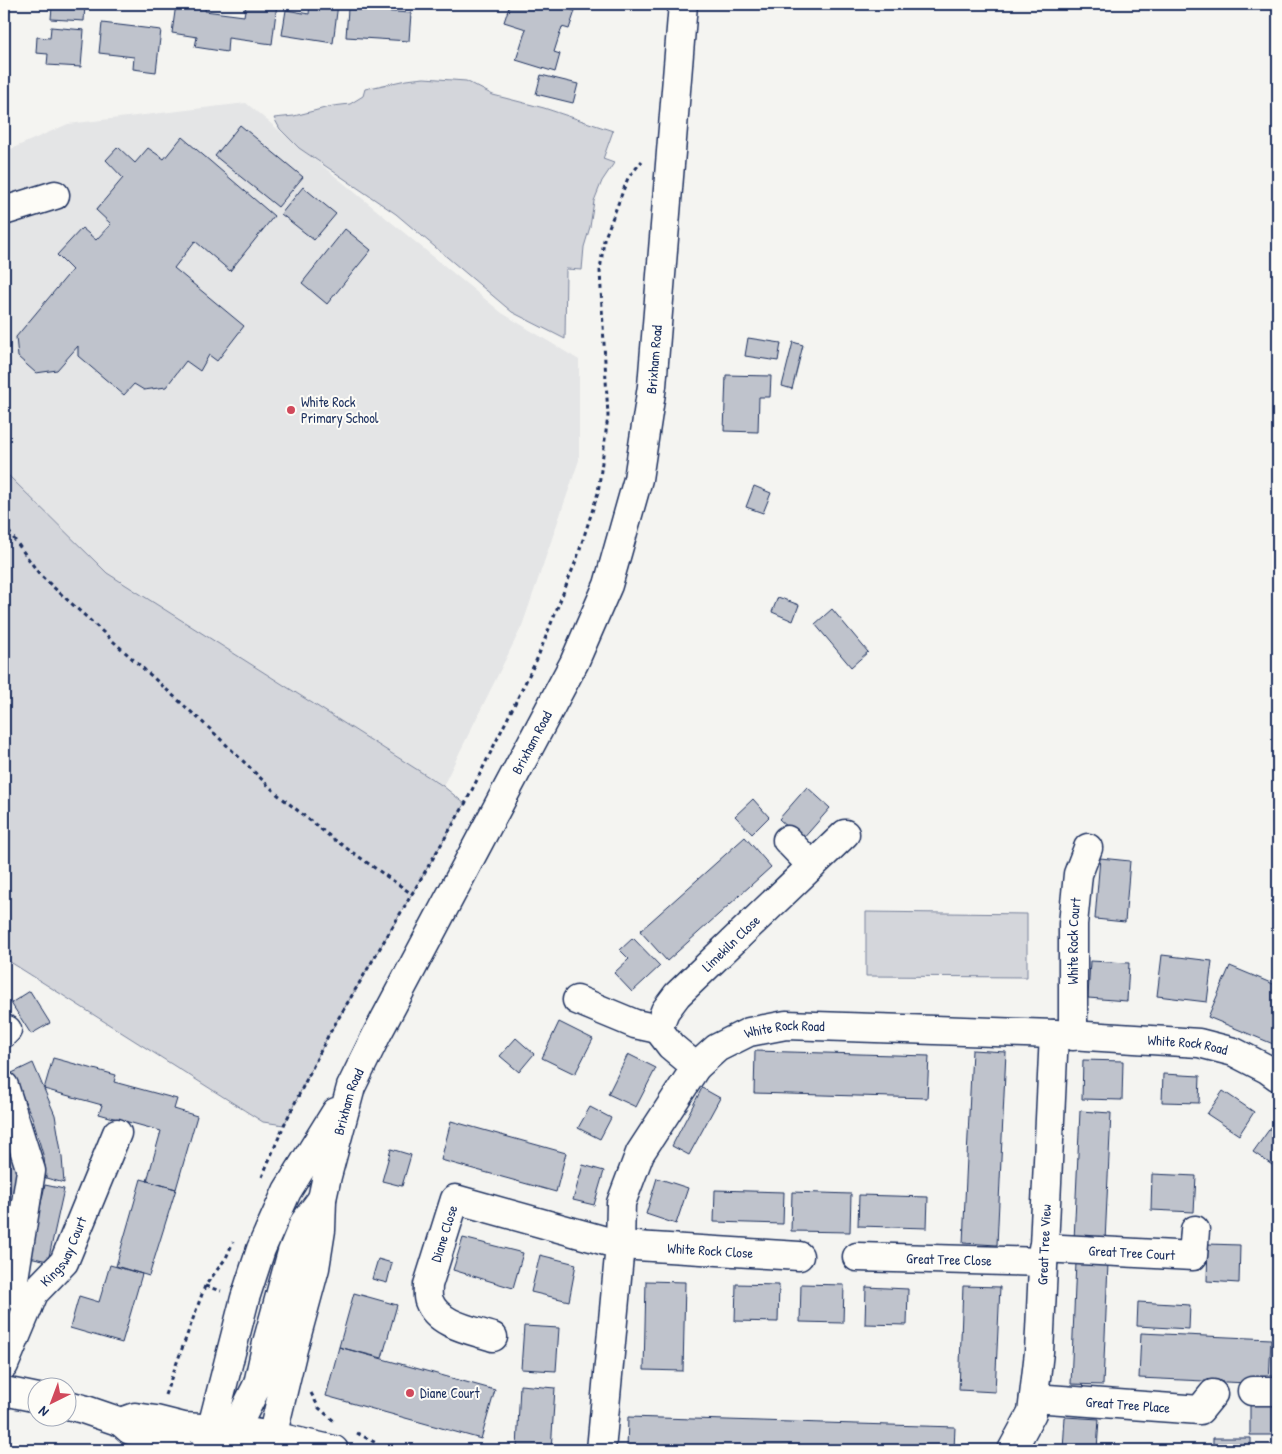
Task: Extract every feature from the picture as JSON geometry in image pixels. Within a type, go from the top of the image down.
[{"type":"street","name":"Brixham Road","points":[[271,1443],[315,1268],[321,1230],[322,1200],[351,1087],[376,1036],[574,663],[608,585],[638,479],[652,386],[683,4]]},
{"type":"street","points":[[4,211],[55,194]]},
{"type":"street","name":"Limekiln Close","points":[[658,1029],[665,1011],[677,995],[846,834]]},
{"type":"street","points":[[787,840],[812,866]]},
{"type":"street","name":"White Rock Court","points":[[1064,1035],[1078,874],[1088,848]]},
{"type":"street","points":[[577,1000],[635,1024],[658,1029],[671,1046],[696,1067]]},
{"type":"street","name":"White Rock Road","points":[[601,1450],[620,1246],[621,1203],[640,1153],[696,1067],[717,1048],[749,1032],[786,1024],[1064,1035],[1199,1043],[1234,1052],[1267,1069],[1278,1077]]},
{"type":"street","name":"Great Tree View","points":[[1012,1450],[1032,1413],[1034,1398],[1039,1352],[1043,1255],[1064,1035]]},
{"type":"street","points":[[4,1086],[31,1171],[13,1285],[28,1307]]},
{"type":"street","points":[[223,1442],[245,1298],[261,1249],[287,1191],[351,1087]]},
{"type":"street","name":"Kingsway Court","points":[[4,1365],[34,1293],[64,1262],[117,1133]]},
{"type":"street","name":"Diane Close","points":[[493,1337],[460,1327],[444,1319],[433,1310],[428,1299],[428,1285],[455,1199],[620,1246]]},
{"type":"street","points":[[223,1442],[258,1384],[267,1343],[292,1252],[304,1222],[322,1200]]},
{"type":"street","name":"Great Tree Court","points":[[1043,1255],[1193,1256],[1195,1230]]},
{"type":"street","name":"White Rock Close","points":[[620,1246],[799,1256]]},
{"type":"street","name":"Great Tree Close","points":[[857,1257],[1043,1255]]},
{"type":"street","points":[[4,1391],[28,1396]]},
{"type":"street","name":"Great Tree Place","points":[[1034,1398],[1200,1410],[1213,1394]]},
{"type":"street","points":[[78,1408],[121,1422],[130,1430],[152,1436],[179,1450]]},
{"type":"street","points":[[121,1422],[135,1417],[184,1427],[223,1442],[271,1443],[334,1450]]},
{"type":"path","points":[[261,1178],[284,1125],[328,1036],[466,804],[537,659],[577,558],[598,493],[608,416],[600,271],[604,240],[628,178],[646,158]]},
{"type":"path","points":[[4,525],[40,575],[210,729],[277,794],[332,838],[412,894]]},
{"type":"path","points":[[156,1420],[205,1286],[226,1258],[234,1240]]},
{"type":"shaded area","points":[[424,78],[466,81],[493,95],[544,108],[613,131],[603,159],[614,163],[602,181],[594,201],[590,227],[584,247],[582,270],[566,269],[565,339],[512,312],[396,214],[299,148],[280,129],[274,118],[294,116],[333,106],[350,104],[363,96],[365,89]]},
{"type":"shaded area","name":"White Rock Primary School","points":[[246,103],[502,313],[579,360],[579,460],[522,626],[443,786],[107,573],[4,471],[4,152],[68,124]]},
{"type":"shaded area","points":[[4,471],[107,573],[443,786],[465,804],[328,1036],[284,1125],[263,1122],[4,958]]},
{"type":"shaded area","points":[[866,912],[1027,914],[1027,977],[866,976]]},
{"type":"building","points":[[40,4],[85,4],[84,21],[51,19],[52,7],[40,6]]},
{"type":"building","points":[[176,4],[206,4],[205,11],[244,16],[246,4],[277,4],[272,44],[228,38],[227,52],[195,47],[197,37],[172,33]]},
{"type":"building","points":[[310,4],[338,4],[333,43],[282,35],[286,10],[309,14]]},
{"type":"building","points":[[510,4],[553,4],[575,11],[569,29],[562,27],[554,52],[560,54],[555,72],[516,60],[526,29],[504,22]]},
{"type":"building","points":[[348,9],[411,13],[409,41],[346,37]]},
{"type":"building","points":[[102,23],[161,30],[156,72],[133,69],[134,57],[99,53]]},
{"type":"building","points":[[51,27],[84,30],[81,67],[47,65],[48,54],[36,53],[37,37],[50,38]]},
{"type":"building","points":[[541,75],[578,84],[573,103],[536,94]]},
{"type":"building","points":[[240,125],[303,177],[278,207],[215,156]]},
{"type":"building","points":[[182,137],[274,216],[230,271],[195,241],[174,268],[244,326],[217,361],[209,355],[200,371],[186,361],[166,387],[144,390],[134,384],[124,395],[78,356],[78,346],[57,370],[36,373],[18,357],[16,337],[72,270],[57,255],[82,228],[96,240],[111,224],[96,210],[123,178],[106,160],[118,147],[135,163],[148,148],[164,159]]},
{"type":"building","points":[[303,187],[336,214],[314,240],[281,214]]},
{"type":"building","points":[[345,229],[371,250],[327,304],[302,283]]},
{"type":"building","points":[[748,338],[781,343],[778,361],[745,356]]},
{"type":"building","points":[[793,342],[803,345],[792,389],[782,386]]},
{"type":"building","points":[[726,375],[771,376],[770,397],[759,397],[758,432],[724,431]]},
{"type":"building","points":[[754,486],[771,493],[763,513],[746,507]]},
{"type":"building","points":[[778,597],[799,605],[793,621],[772,612]]},
{"type":"building","points":[[832,609],[868,652],[851,667],[815,624]]},
{"type":"building","points":[[807,787],[830,808],[802,840],[779,819]]},
{"type":"building","points":[[753,799],[769,817],[752,834],[735,816]]},
{"type":"building","points":[[745,837],[771,867],[667,961],[640,931]]},
{"type":"building","points":[[1100,858],[1130,861],[1125,922],[1095,919]]},
{"type":"building","points":[[633,938],[660,966],[632,992],[614,973],[629,959],[620,950]]},
{"type":"building","points":[[1162,955],[1212,961],[1207,1002],[1157,996]]},
{"type":"building","points":[[1090,961],[1129,963],[1127,1001],[1088,998]]},
{"type":"building","points":[[1230,966],[1278,986],[1278,1046],[1208,1017]]},
{"type":"building","points":[[30,991],[50,1023],[31,1034],[11,1003]]},
{"type":"building","points":[[559,1022],[593,1039],[575,1074],[542,1058]]},
{"type":"building","points":[[516,1038],[534,1054],[519,1072],[500,1056]]},
{"type":"building","points":[[972,1050],[1006,1052],[997,1245],[963,1243]]},
{"type":"building","points":[[755,1051],[929,1056],[927,1098],[754,1093]]},
{"type":"building","points":[[628,1054],[656,1068],[636,1107],[608,1094]]},
{"type":"building","points":[[53,1058],[116,1075],[114,1082],[177,1099],[174,1109],[197,1116],[176,1189],[147,1181],[161,1131],[99,1114],[102,1105],[44,1089]]},
{"type":"building","points":[[1083,1060],[1123,1061],[1122,1100],[1082,1099]]},
{"type":"building","points":[[33,1063],[55,1115],[64,1183],[46,1178],[44,1158],[32,1117],[12,1073]]},
{"type":"building","points":[[1163,1074],[1200,1076],[1199,1103],[1162,1102]]},
{"type":"building","points":[[702,1088],[720,1098],[689,1155],[672,1146]]},
{"type":"building","points":[[1223,1091],[1254,1112],[1239,1135],[1207,1114]]},
{"type":"building","points":[[590,1107],[611,1118],[600,1139],[578,1128]]},
{"type":"building","points":[[1080,1111],[1111,1113],[1105,1241],[1074,1240]]},
{"type":"building","points":[[451,1121],[566,1153],[556,1192],[441,1160]]},
{"type":"building","points":[[1271,1127],[1278,1132],[1278,1169],[1253,1152]]},
{"type":"building","points":[[4,1133],[20,1173],[4,1254]]},
{"type":"building","points":[[391,1149],[411,1155],[402,1186],[382,1181]]},
{"type":"building","points":[[583,1165],[604,1171],[594,1205],[573,1200]]},
{"type":"building","points":[[1152,1174],[1196,1176],[1194,1212],[1151,1210]]},
{"type":"building","points":[[657,1178],[688,1188],[676,1224],[646,1214]]},
{"type":"building","points":[[141,1179],[176,1189],[149,1276],[116,1266]]},
{"type":"building","points":[[45,1185],[64,1189],[48,1261],[29,1257]]},
{"type":"building","points":[[715,1190],[784,1192],[783,1224],[714,1222]]},
{"type":"building","points":[[792,1192],[851,1194],[850,1232],[791,1231]]},
{"type":"building","points":[[859,1195],[928,1197],[927,1228],[858,1226]]},
{"type":"building","points":[[463,1238],[523,1253],[513,1288],[453,1270]]},
{"type":"building","points":[[1208,1244],[1240,1245],[1239,1283],[1207,1281]]},
{"type":"building","points":[[540,1255],[576,1264],[569,1301],[531,1292]]},
{"type":"building","points":[[378,1259],[392,1263],[387,1283],[372,1279]]},
{"type":"building","points":[[1076,1262],[1108,1263],[1103,1385],[1071,1384]]},
{"type":"building","points":[[110,1265],[142,1274],[122,1343],[70,1328],[79,1296],[99,1302]]},
{"type":"building","points":[[646,1281],[685,1282],[683,1371],[644,1370]]},
{"type":"building","points":[[736,1284],[779,1285],[778,1322],[735,1321]]},
{"type":"building","points":[[801,1284],[844,1285],[843,1323],[800,1322]]},
{"type":"building","points":[[963,1286],[1000,1287],[995,1392],[959,1390]]},
{"type":"building","points":[[866,1287],[908,1289],[907,1325],[865,1324]]},
{"type":"building","points":[[354,1293],[397,1305],[382,1358],[339,1347]]},
{"type":"building","points":[[1138,1302],[1190,1305],[1189,1329],[1137,1326]]},
{"type":"building","points":[[524,1326],[559,1328],[556,1371],[521,1369]]},
{"type":"building","points":[[1141,1333],[1271,1339],[1269,1384],[1139,1378]]},
{"type":"building","name":"Diane Court","points":[[339,1347],[495,1390],[481,1439],[326,1396]]},
{"type":"building","points":[[520,1385],[555,1388],[551,1450],[517,1449]]},
{"type":"building","points":[[1250,1403],[1278,1403],[1278,1435],[1250,1435]]},
{"type":"building","points":[[628,1417],[955,1427],[954,1450],[627,1450]]},
{"type":"building","points":[[1065,1417],[1099,1419],[1097,1450],[1063,1450]]},
{"type":"building","points":[[1213,1438],[1251,1438],[1251,1450],[1213,1450]]},
{"type":"place","name":"White Rock Primary School","points":[[291,410]]},
{"type":"place","name":"Diane Court","points":[[410,1393]]}]
